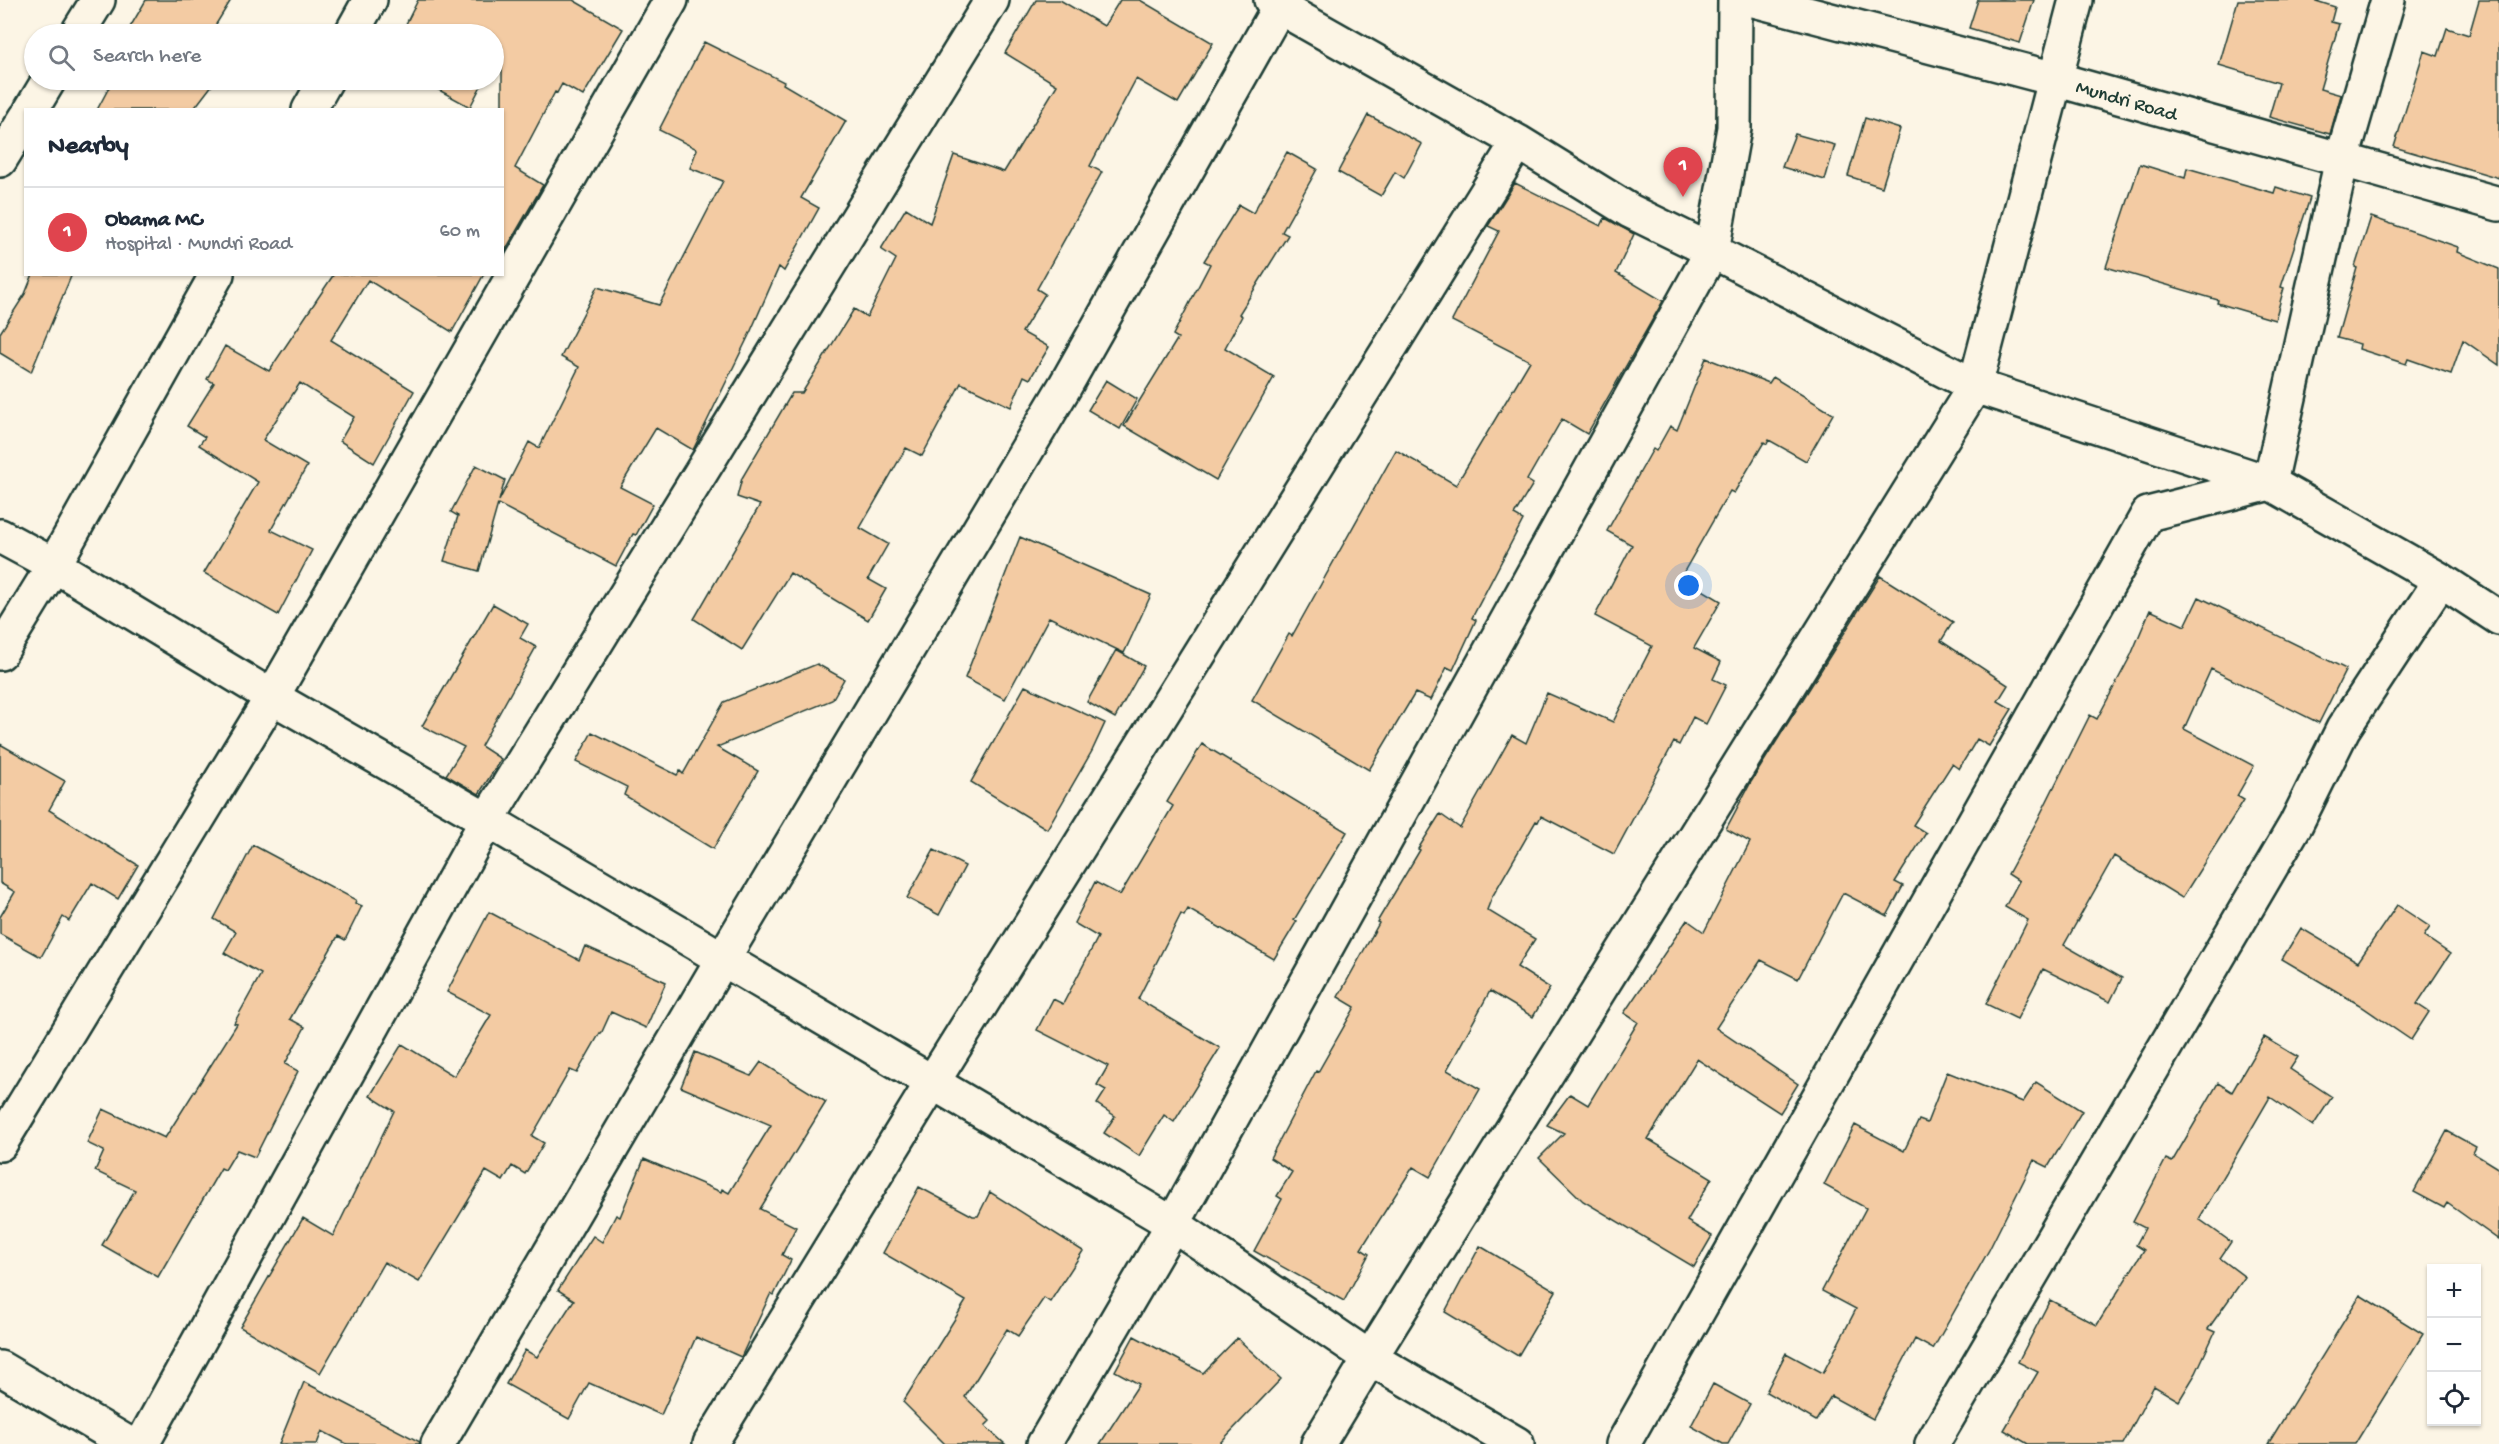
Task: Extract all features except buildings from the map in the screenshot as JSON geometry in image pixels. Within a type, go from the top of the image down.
[{"type":"street","points":[[83,24],[98,0]]},
{"type":"street","points":[[357,24],[370,0]]},
{"type":"street","points":[[0,1144],[272,697],[671,0]]},
{"type":"street","points":[[142,1444],[487,820],[992,0]]},
{"type":"street","points":[[1044,1444],[1173,1224],[1712,251],[1734,128],[1735,0]]},
{"type":"street","name":"Mundri Road","points":[[1754,0],[2055,79],[2499,204]]},
{"type":"street","points":[[1318,1444],[1976,386],[2076,0]]},
{"type":"street","points":[[2270,483],[2342,159],[2388,0]]},
{"type":"street","points":[[438,1444],[722,960],[1065,386],[1275,3],[1518,142],[1630,212],[1712,251],[1976,386],[2270,483],[2440,580],[2499,618]]},
{"type":"street","points":[[32,108],[43,90]]},
{"type":"street","points":[[310,108],[320,90]]},
{"type":"street","points":[[0,160],[24,121]]},
{"type":"street","points":[[710,1444],[1518,142]]},
{"type":"street","points":[[0,653],[54,565],[216,276]]},
{"type":"street","points":[[1623,1444],[2148,514],[2270,483]]},
{"type":"street","points":[[0,536],[54,565],[272,697],[487,820],[1173,1224],[1370,1358],[1517,1444]]},
{"type":"street","points":[[1932,1444],[2296,824],[2343,729],[2440,580]]},
{"type":"street","points":[[0,1368],[129,1444]]},
{"type":"place","name":"Obama MC","points":[[1683,197]]}]
